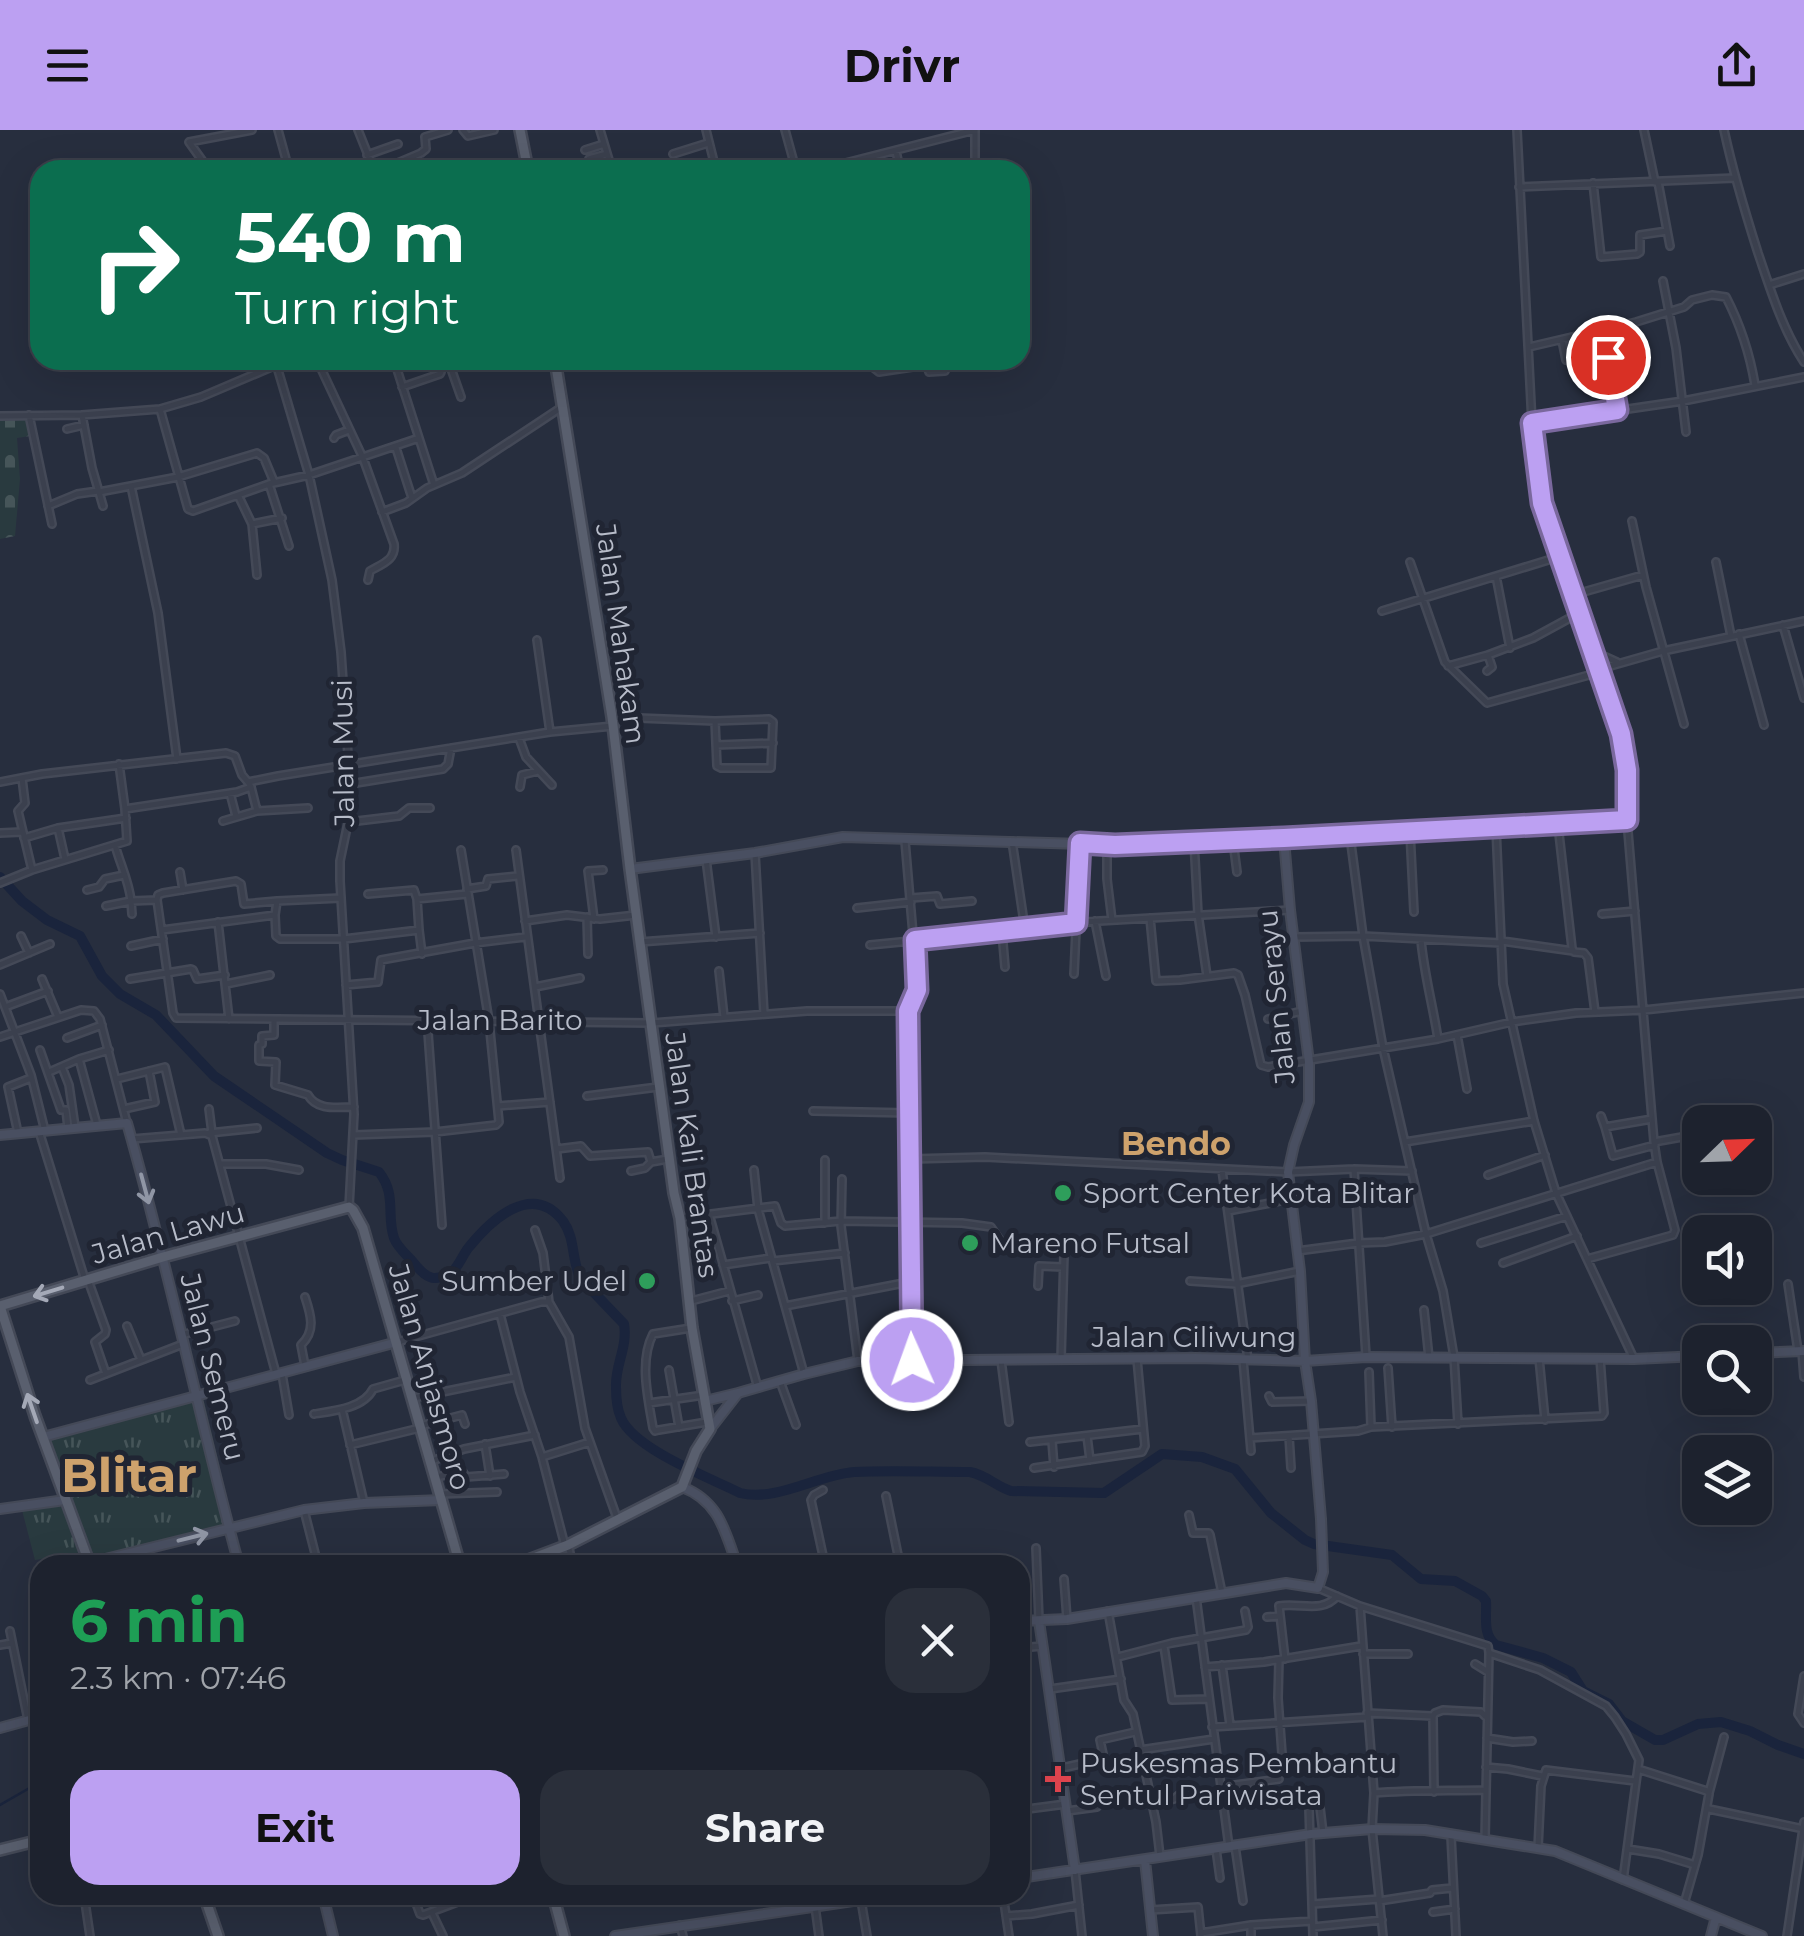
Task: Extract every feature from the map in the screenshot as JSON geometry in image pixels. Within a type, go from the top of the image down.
[{"type":"main road","points":[[520,130],[526,160]]},
{"type":"main road","name":"Jalan Mahakam","points":[[556,370],[612,722],[636,915]]},
{"type":"main road","points":[[630,870],[843,837],[1107,844],[1284,838]]},
{"type":"main road","name":"Jalan Serayu","points":[[1284,838],[1309,1062],[1308,1102],[1288,1172],[1322,1519],[1324,1566],[1318,1588]]},
{"type":"main road","name":"Jalan Kali Brantas","points":[[636,915],[708,1425]]},
{"type":"main road","points":[[0,1135],[127,1122]]},
{"type":"main road","name":"Jalan Semeru","points":[[127,1122],[236,1555]]},
{"type":"main road","name":"Jalan Lawu","points":[[0,1306],[163,1256],[348,1206]]},
{"type":"main road","name":"Jalan Anjasmoro","points":[[348,1206],[363,1228],[457,1555]]},
{"type":"main road","points":[[0,1306],[7,1330]]},
{"type":"main road","points":[[0,1320],[7,1330],[86,1555]]},
{"type":"main road","points":[[42,1437],[397,1342]]},
{"type":"main road","points":[[1772,1352],[1801,1351]]},
{"type":"main road","name":"Jalan Ciliwung","points":[[704,1398],[738,1393],[858,1361],[1196,1358],[1307,1362],[1366,1357],[1682,1357]]},
{"type":"main road","points":[[546,1555],[683,1484],[708,1425],[738,1393]]},
{"type":"main road","points":[[683,1484],[714,1508],[733,1555]]},
{"type":"main road","points":[[124,1555],[304,1510],[441,1497]]},
{"type":"main road","points":[[0,1509],[65,1500]]},
{"type":"main road","points":[[1030,1622],[1286,1583],[1318,1588]]},
{"type":"main road","points":[[1039,1622],[1075,1870]]},
{"type":"main road","points":[[0,1728],[28,1720]]},
{"type":"main road","points":[[1030,1877],[1311,1834],[1405,1828],[1556,1852],[1762,1936]]},
{"type":"main road","points":[[0,1850],[30,1842]]},
{"type":"main road","points":[[1145,1860],[1153,1936]]},
{"type":"main road","points":[[207,1905],[218,1936]]},
{"type":"main road","points":[[325,1905],[333,1936]]},
{"type":"main road","points":[[556,1905],[564,1936]]},
{"type":"main road","points":[[615,1936],[818,1905]]},
{"type":"main road","points":[[1711,1936],[1716,1917]]},
{"type":"street","points":[[202,160],[189,142],[252,130]]},
{"type":"street","points":[[278,130],[286,160]]},
{"type":"street","points":[[358,130],[371,160]]},
{"type":"street","points":[[403,160],[426,148],[425,137],[448,130]]},
{"type":"street","points":[[463,130],[468,136],[494,130]]},
{"type":"street","points":[[600,130],[609,160]]},
{"type":"street","points":[[706,130],[714,160]]},
{"type":"street","points":[[786,130],[794,160]]},
{"type":"street","points":[[864,160],[975,130],[974,160]]},
{"type":"street","points":[[1517,130],[1532,423],[1542,503],[1621,734],[1627,770],[1627,820],[1654,1144],[1675,1233],[1587,1259]]},
{"type":"street","points":[[1644,130],[1670,246]]},
{"type":"street","points":[[1724,130],[1772,299],[1804,362]]},
{"type":"street","points":[[673,154],[709,142]]},
{"type":"street","points":[[368,155],[398,144]]},
{"type":"street","points":[[585,150],[604,144]]},
{"type":"street","points":[[896,150],[898,160]]},
{"type":"street","points":[[589,159],[607,154]]},
{"type":"street","points":[[1519,187],[1735,178]]},
{"type":"street","points":[[1593,183],[1601,256],[1637,254],[1640,235],[1667,231]]},
{"type":"street","points":[[1769,285],[1804,274]]},
{"type":"street","points":[[1663,281],[1686,432]]},
{"type":"street","points":[[1528,347],[1603,330],[1720,295],[1726,297],[1733,310],[1756,385]]},
{"type":"street","points":[[1603,330],[1617,410]]},
{"type":"street","points":[[1562,340],[1566,360]]},
{"type":"street","points":[[0,416],[160,408],[201,397],[262,370]]},
{"type":"street","name":"Jalan Musi","points":[[277,370],[309,475],[332,576],[340,652],[350,784],[349,822],[340,861],[354,1107],[348,1206]]},
{"type":"street","points":[[322,370],[363,458],[394,547],[386,563],[370,571],[368,580]]},
{"type":"street","points":[[398,370],[434,484]]},
{"type":"street","points":[[402,387],[440,374],[441,370]]},
{"type":"street","points":[[452,370],[461,397]]},
{"type":"street","points":[[927,370],[944,371]]},
{"type":"street","points":[[1532,423],[1804,377]]},
{"type":"street","points":[[382,512],[462,473],[562,407]]},
{"type":"street","points":[[160,408],[190,510],[419,438]]},
{"type":"street","points":[[82,414],[103,506]]},
{"type":"street","points":[[30,415],[52,524]]},
{"type":"street","points":[[67,428],[84,425]]},
{"type":"street","points":[[334,438],[349,430]]},
{"type":"street","points":[[396,447],[412,498]]},
{"type":"street","points":[[48,506],[77,494],[178,477],[257,453],[264,458],[290,546]]},
{"type":"street","points":[[131,486],[158,613],[177,758]]},
{"type":"street","points":[[238,495],[252,524],[257,575]]},
{"type":"street","points":[[252,524],[282,518]]},
{"type":"street","points":[[1632,521],[1684,724]]},
{"type":"street","points":[[1382,611],[1558,557]]},
{"type":"street","points":[[1410,562],[1448,666],[1489,704],[1663,651],[1804,621]]},
{"type":"street","points":[[1716,562],[1731,636]]},
{"type":"street","points":[[1572,596],[1643,575]]},
{"type":"street","points":[[1496,576],[1510,648]]},
{"type":"street","points":[[1448,666],[1510,648],[1579,613]]},
{"type":"street","points":[[1783,625],[1804,698]]},
{"type":"street","points":[[1739,634],[1764,726]]},
{"type":"street","points":[[536,640],[550,732]]},
{"type":"street","points":[[1593,651],[1619,663]]},
{"type":"street","points":[[1487,671],[1492,667],[1488,655]]},
{"type":"street","points":[[125,809],[230,793],[348,764],[612,722],[770,719],[772,766],[721,768],[716,764],[715,721]]},
{"type":"street","points":[[519,738],[526,757],[552,785]]},
{"type":"street","points":[[715,745],[773,743]]},
{"type":"street","points":[[350,784],[443,769],[451,748]]},
{"type":"street","points":[[0,782],[119,764],[231,754],[250,785],[257,811]]},
{"type":"street","points":[[520,786],[526,757]]},
{"type":"street","points":[[0,883],[65,860],[116,849],[128,839],[119,764]]},
{"type":"street","points":[[524,774],[538,770]]},
{"type":"street","points":[[22,777],[26,803],[18,811],[32,870]]},
{"type":"street","points":[[230,793],[236,816]]},
{"type":"street","points":[[223,821],[276,808],[308,808]]},
{"type":"street","points":[[349,822],[399,816],[410,808],[430,808]]},
{"type":"street","points":[[0,833],[23,835],[126,818]]},
{"type":"street","points":[[1284,838],[1627,820]]},
{"type":"street","points":[[1558,826],[1573,951]]},
{"type":"street","points":[[58,828],[65,860]]},
{"type":"street","points":[[1496,828],[1504,984],[1534,1121],[1556,1193],[1634,1359]]},
{"type":"street","points":[[1410,832],[1414,912]]},
{"type":"street","points":[[1350,836],[1383,1048],[1443,1291],[1454,1356],[1458,1424]]},
{"type":"street","points":[[905,839],[917,990],[908,1011],[912,1360]]},
{"type":"street","points":[[1232,840],[1237,872]]},
{"type":"street","points":[[1012,841],[1025,929]]},
{"type":"street","points":[[1194,841],[1198,914],[1208,976]]},
{"type":"street","points":[[1074,974],[1080,843]]},
{"type":"street","points":[[1107,844],[1112,920]]},
{"type":"street","points":[[116,849],[132,914]]},
{"type":"street","points":[[354,1136],[434,1132],[499,1122],[489,1021],[461,850]]},
{"type":"street","points":[[516,850],[560,1178]]},
{"type":"street","points":[[754,853],[764,1014]]},
{"type":"street","points":[[706,859],[716,937]]},
{"type":"street","points":[[588,954],[588,872],[603,870]]},
{"type":"street","points":[[87,890],[100,887],[105,879],[123,872]]},
{"type":"street","points":[[180,872],[182,890]]},
{"type":"street","points":[[417,899],[467,892],[486,886],[488,879],[518,876]]},
{"type":"street","points":[[168,972],[157,900],[162,892],[236,881],[242,884],[244,904],[342,898]]},
{"type":"street","points":[[368,894],[410,889],[416,892],[422,954]]},
{"type":"street","points":[[857,908],[935,896],[940,904],[972,900]]},
{"type":"street","points":[[106,906],[157,900]]},
{"type":"street","points":[[277,901],[278,938],[344,938],[420,930]]},
{"type":"street","points":[[870,944],[1112,920],[1290,910]]},
{"type":"street","points":[[1602,914],[1636,911]]},
{"type":"street","points":[[162,930],[275,915]]},
{"type":"street","points":[[525,921],[567,915],[636,915]]},
{"type":"street","points":[[1150,918],[1156,981],[1234,973],[1240,978],[1263,1066],[1309,1062],[1512,1022],[1804,993]]},
{"type":"street","points":[[218,921],[229,1019]]},
{"type":"street","points":[[1095,922],[1106,976]]},
{"type":"street","points":[[1002,932],[1005,967]]},
{"type":"street","points":[[640,942],[760,933]]},
{"type":"street","points":[[21,936],[29,953]]},
{"type":"street","points":[[1293,936],[1501,942],[1584,953],[1588,958],[1595,1012]]},
{"type":"street","points":[[346,985],[378,982],[380,960],[527,937]]},
{"type":"street","points":[[131,946],[164,939]]},
{"type":"street","points":[[1421,940],[1438,1039]]},
{"type":"street","points":[[0,965],[50,944]]},
{"type":"street","points":[[130,979],[193,970],[197,979],[225,976]]},
{"type":"street","points":[[719,971],[724,1017]]},
{"type":"street","name":"Jalan Barito","points":[[168,972],[176,1018],[652,1022],[806,1011],[908,1011]]},
{"type":"street","points":[[226,984],[270,975]]},
{"type":"street","points":[[42,978],[58,1018]]},
{"type":"street","points":[[535,987],[580,978]]},
{"type":"street","points":[[6,1007],[48,991]]},
{"type":"street","points":[[0,994],[32,1078],[42,1131],[106,1332],[95,1342],[106,1374]]},
{"type":"street","points":[[0,1037],[90,1009],[102,1025],[127,1122]]},
{"type":"street","points":[[1268,1019],[1302,1010]]},
{"type":"street","points":[[274,1019],[274,1034],[262,1036],[262,1044],[258,1045],[258,1061],[276,1062],[275,1085],[308,1095],[312,1104],[318,1106],[354,1107]]},
{"type":"street","points":[[427,1019],[442,1226]]},
{"type":"street","points":[[66,1038],[102,1025]]},
{"type":"street","points":[[1457,1035],[1466,1089]]},
{"type":"street","points":[[40,1050],[61,1110],[66,1110],[72,1128]]},
{"type":"street","points":[[49,1072],[109,1050]]},
{"type":"street","points":[[79,1060],[97,1126]]},
{"type":"street","points":[[29,1069],[45,1062]]},
{"type":"street","points":[[62,1066],[69,1086],[72,1128]]},
{"type":"street","points":[[117,1079],[165,1068],[181,1135]]},
{"type":"street","points":[[124,1109],[155,1102],[149,1070]]},
{"type":"street","points":[[18,1133],[8,1087],[32,1078]]},
{"type":"street","points":[[587,1096],[661,1086]]},
{"type":"street","points":[[498,1106],[550,1102]]},
{"type":"street","points":[[209,1109],[210,1133],[289,1415]]},
{"type":"street","points":[[812,1112],[909,1113]]},
{"type":"street","points":[[1602,1116],[1612,1156],[1682,1137]]},
{"type":"street","points":[[1604,1127],[1652,1119]]},
{"type":"street","points":[[1405,1142],[1534,1121]]},
{"type":"street","points":[[132,1139],[257,1128]]},
{"type":"street","points":[[556,1149],[581,1146],[590,1156],[648,1152],[651,1162]]},
{"type":"street","points":[[1488,1175],[1545,1155]]},
{"type":"street","points":[[909,1158],[1288,1172],[1411,1167]]},
{"type":"street","points":[[630,1170],[670,1159]]},
{"type":"street","points":[[825,1160],[826,1223]]},
{"type":"street","points":[[1297,1251],[1426,1234],[1656,1162]]},
{"type":"street","points":[[220,1164],[266,1164],[299,1170]]},
{"type":"street","points":[[1222,1169],[1238,1284],[1252,1451]]},
{"type":"street","points":[[1354,1169],[1366,1357]]},
{"type":"street","points":[[754,1170],[758,1209],[804,1374]]},
{"type":"street","points":[[842,1179],[841,1221],[858,1361]]},
{"type":"street","points":[[1228,1211],[1291,1199]]},
{"type":"street","points":[[680,1218],[776,1206],[785,1226],[841,1221],[962,1223],[988,1226],[1004,1246],[1058,1250],[1063,1254],[1061,1359]]},
{"type":"street","points":[[709,1214],[758,1388]]},
{"type":"street","points":[[1481,1244],[1567,1216]]},
{"type":"street","points":[[535,1230],[543,1253],[550,1302],[569,1337],[582,1412],[618,1521]]},
{"type":"street","points":[[1504,1262],[1576,1236]]},
{"type":"street","points":[[723,1265],[845,1253]]},
{"type":"street","points":[[1038,1286],[1038,1266],[1063,1267]]},
{"type":"street","points":[[1190,1281],[1238,1284],[1300,1270]]},
{"type":"street","points":[[784,1306],[909,1282]]},
{"type":"street","points":[[1788,1284],[1804,1377]]},
{"type":"street","points":[[688,1301],[729,1291]]},
{"type":"street","points":[[732,1300],[758,1294]]},
{"type":"street","points":[[305,1297],[312,1329],[302,1345],[305,1366]]},
{"type":"street","points":[[397,1342],[550,1302]]},
{"type":"street","points":[[1424,1310],[1429,1358]]},
{"type":"street","points":[[500,1314],[569,1555]]},
{"type":"street","points":[[90,1380],[235,1320]]},
{"type":"street","points":[[127,1326],[141,1360]]},
{"type":"street","points":[[692,1328],[651,1335],[645,1360],[649,1403],[654,1430],[708,1425]]},
{"type":"street","points":[[1539,1358],[1545,1420]]},
{"type":"street","points":[[1250,1438],[1372,1427],[1602,1416],[1600,1358]]},
{"type":"street","points":[[1034,1468],[1142,1452],[1145,1446],[1137,1359]]},
{"type":"street","points":[[1002,1360],[1010,1422]]},
{"type":"street","points":[[1388,1368],[1392,1426]]},
{"type":"street","points":[[669,1370],[680,1427]]},
{"type":"street","points":[[1368,1372],[1372,1427]]},
{"type":"street","points":[[413,1398],[516,1378]]},
{"type":"street","points":[[314,1414],[342,1410],[368,1399],[373,1389],[408,1379]]},
{"type":"street","points":[[779,1380],[796,1426]]},
{"type":"street","points":[[1269,1396],[1272,1402],[1311,1401]]},
{"type":"street","points":[[649,1403],[704,1398]]},
{"type":"street","points":[[342,1410],[364,1503]]},
{"type":"street","points":[[350,1445],[462,1414],[465,1424]]},
{"type":"street","points":[[1030,1442],[1143,1429]]},
{"type":"street","points":[[431,1462],[459,1450],[535,1435]]},
{"type":"street","points":[[1087,1436],[1090,1460]]},
{"type":"street","points":[[1289,1436],[1290,1468]]},
{"type":"street","points":[[1052,1440],[1054,1467]]},
{"type":"street","points":[[542,1457],[590,1442]]},
{"type":"street","points":[[484,1444],[490,1476]]},
{"type":"street","points":[[435,1476],[463,1472],[466,1476],[504,1474]]},
{"type":"street","points":[[822,1490],[811,1500],[823,1555]]},
{"type":"street","points":[[441,1497],[498,1492]]},
{"type":"street","points":[[886,1496],[898,1555]]},
{"type":"street","points":[[304,1510],[315,1555]]},
{"type":"street","points":[[1189,1514],[1192,1533],[1210,1535],[1222,1593]]},
{"type":"street","points":[[1036,1548],[1039,1622]]},
{"type":"street","points":[[1064,1579],[1067,1618]]},
{"type":"street","points":[[1318,1588],[1360,1606],[1488,1646],[1485,1838]]},
{"type":"street","points":[[1282,1754],[1280,1605],[1322,1606],[1332,1603],[1337,1596]]},
{"type":"street","points":[[1196,1597],[1220,1787],[1243,1901]]},
{"type":"street","points":[[1360,1606],[1374,1792],[1372,1830],[1383,1936]]},
{"type":"street","points":[[1108,1611],[1124,1700],[1134,1714],[1160,1858]]},
{"type":"street","points":[[1118,1657],[1247,1629],[1246,1611]]},
{"type":"street","points":[[1266,1617],[1280,1616]]},
{"type":"street","points":[[10,1631],[28,1720]]},
{"type":"street","points":[[0,1645],[12,1643]]},
{"type":"street","points":[[1030,1647],[1043,1646]]},
{"type":"street","points":[[1164,1646],[1172,1700],[1208,1699]]},
{"type":"street","points":[[1206,1667],[1362,1646]]},
{"type":"street","points":[[1489,1653],[1540,1670],[1606,1706],[1616,1716],[1638,1758],[1623,1880]]},
{"type":"street","points":[[1363,1654],[1408,1654]]},
{"type":"street","points":[[1476,1664],[1488,1672]]},
{"type":"street","points":[[1222,1665],[1230,1725]]},
{"type":"street","points":[[1804,1676],[1798,1714],[1804,1723]]},
{"type":"street","points":[[1050,1689],[1122,1679]]},
{"type":"street","points":[[1434,1792],[1433,1716],[1443,1710],[1481,1712],[1486,1716]]},
{"type":"street","points":[[1212,1727],[1368,1715],[1433,1716]]},
{"type":"street","points":[[1062,1768],[1102,1758],[1100,1740],[1136,1732]]},
{"type":"street","points":[[1684,1904],[1724,1737]]},
{"type":"street","points":[[1486,1738],[1532,1741]]},
{"type":"street","points":[[1140,1750],[1214,1739]]},
{"type":"street","points":[[1486,1767],[1543,1776]]},
{"type":"street","points":[[1538,1848],[1544,1772],[1549,1769],[1635,1780]]},
{"type":"street","points":[[1638,1770],[1709,1793]]},
{"type":"street","points":[[1220,1787],[1279,1779]]},
{"type":"street","points":[[1374,1792],[1485,1790]]},
{"type":"street","points":[[1152,1805],[1191,1792]]},
{"type":"street","points":[[1320,1799],[1323,1833]]},
{"type":"street","points":[[1030,1810],[1097,1807]]},
{"type":"street","points":[[1309,1808],[1313,1936]]},
{"type":"street","points":[[1708,1809],[1781,1826],[1804,1826],[1787,1936]]},
{"type":"street","points":[[1450,1833],[1456,1936]]},
{"type":"street","points":[[1216,1849],[1220,1878]]},
{"type":"street","points":[[1628,1850],[1660,1854],[1695,1865]]},
{"type":"street","points":[[1075,1870],[1082,1936]]},
{"type":"street","points":[[1312,1904],[1379,1900],[1454,1888]]},
{"type":"street","points":[[85,1905],[90,1936]]},
{"type":"street","points":[[416,1905],[421,1915],[450,1905]]},
{"type":"street","points":[[862,1905],[867,1936]]},
{"type":"street","points":[[1004,1905],[1009,1936]]},
{"type":"street","points":[[1006,1916],[1079,1905]]},
{"type":"street","points":[[815,1906],[820,1936]]},
{"type":"street","points":[[1150,1910],[1198,1907],[1201,1934],[1251,1925],[1382,1920]]},
{"type":"street","points":[[1433,1912],[1454,1910]]},
{"type":"street","points":[[432,1912],[443,1936]]},
{"type":"street","points":[[680,1925],[683,1936]]},
{"type":"street","points":[[1251,1925],[1251,1936]]},
{"type":"green space","points":[[27,418],[30,436],[17,438],[20,479],[15,536],[0,539],[0,419]]},
{"type":"green space","points":[[202,1393],[233,1523],[113,1555],[88,1555],[45,1439]]},
{"type":"green space","points":[[61,1507],[82,1552],[34,1555],[22,1510]]},
{"type":"waterway","points":[[0,877],[47,920],[80,936],[102,976],[120,994],[156,1015],[214,1076],[327,1153],[379,1172],[390,1197],[395,1241],[428,1276],[438,1278],[452,1272],[478,1236],[513,1209],[538,1204],[551,1210],[567,1228],[581,1279],[624,1324],[616,1379],[621,1418],[641,1441],[693,1471],[740,1493],[754,1495],[840,1474],[883,1471],[970,1472],[1011,1491],[1104,1493],[1162,1454],[1202,1457],[1235,1469],[1271,1513],[1305,1540],[1392,1555],[1421,1579],[1455,1581],[1482,1596],[1486,1601],[1487,1631],[1496,1645],[1543,1658],[1571,1672],[1583,1691],[1609,1704],[1622,1721],[1655,1740],[1698,1724],[1721,1722],[1804,1754]]},
{"type":"waterway","points":[[0,1805],[30,1788]]},
{"type":"place","name":"Sport Center Kota Blitar","points":[[1063,1193]]},
{"type":"place","name":"Mareno Futsal","points":[[970,1243]]},
{"type":"place","name":"Sumber Udel","points":[[647,1281]]},
{"type":"place","name":"Puskesmas Pembantu Sentul Pariwisata","points":[[1058,1779]]},
{"type":"district","name":"Bendo","points":[[1176,1143]]},
{"type":"district","name":"Blitar","points":[[129,1475]]},
{"type":"route","points":[[912,1360],[908,1011],[917,990],[915,940],[1076,923],[1080,843],[1284,838],[1627,820],[1627,770],[1621,734],[1542,503],[1532,423],[1617,410],[1608,357]]}]
